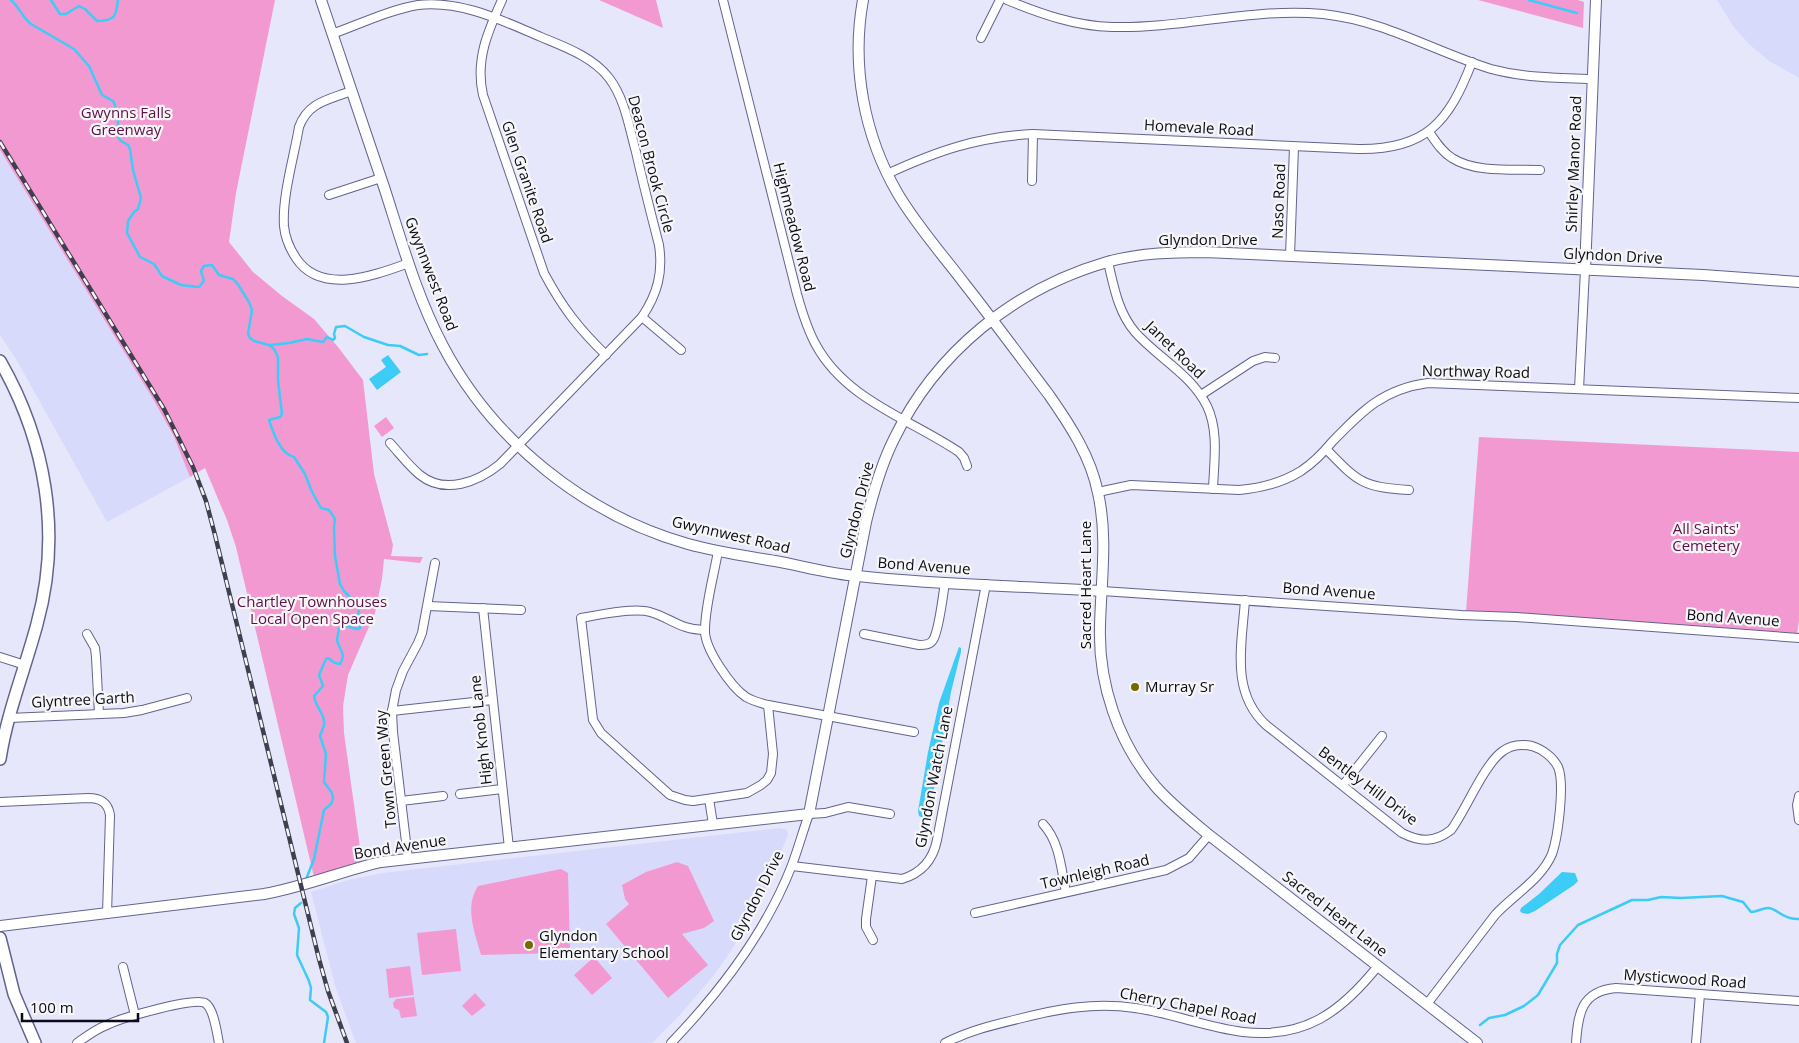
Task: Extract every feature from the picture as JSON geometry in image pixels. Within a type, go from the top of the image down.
[{"type":"main road","points":[[0,361],[31,425],[43,468],[49,534],[47,577],[38,624],[9,718],[0,759]]},
{"type":"main road","points":[[0,938],[14,994],[35,1043]]},
{"type":"street","name":"Gwynnwest Road","points":[[321,0],[409,263],[430,318],[458,371],[491,416],[518,445],[557,478],[615,514],[661,535],[688,544],[856,576]]},
{"type":"street","name":"Glen Granite Road","points":[[502,0],[484,42],[481,57],[480,71],[484,95],[544,273],[568,314],[581,331],[606,355]]},
{"type":"street","name":"Highmeadow Road","points":[[723,0],[797,294],[808,330],[824,358],[846,382],[873,402],[959,452],[967,466]]},
{"type":"street","name":"Sacred Heart Lane","points":[[863,0],[859,43],[862,95],[874,143],[888,174],[908,210],[1068,422],[1090,466],[1098,492],[1104,540],[1100,626],[1101,662],[1114,714],[1138,762],[1156,787],[1178,810],[1477,1043]]},
{"type":"street","points":[[981,38],[1000,0]]},
{"type":"street","points":[[1007,0],[1050,16],[1089,25],[1111,27],[1150,26],[1282,13],[1337,16],[1381,26],[1498,71],[1523,76],[1592,79]]},
{"type":"street","name":"Shirley Manor Road","points":[[1579,388],[1596,0]]},
{"type":"street","name":"Deacon Brook Circle","points":[[332,34],[418,5],[453,5],[494,17],[586,58],[609,78],[625,109],[659,244],[661,259],[657,289],[652,302],[642,317],[500,464],[469,483],[438,484],[422,476],[390,443]]},
{"type":"street","name":"Homevale Road","points":[[888,174],[928,155],[955,146],[990,138],[1033,134],[1374,150],[1398,145],[1429,132],[1439,123],[1455,102],[1472,62]]},
{"type":"street","points":[[351,92],[314,107],[306,112],[302,119],[286,196],[285,235],[291,251],[299,263],[307,270],[323,277],[340,280],[365,277],[409,263]]},
{"type":"street","points":[[1429,132],[1440,148],[1450,157],[1461,163],[1484,168],[1540,170]]},
{"type":"street","points":[[1032,181],[1033,134]]},
{"type":"street","name":"Naso Road","points":[[1290,256],[1294,147]]},
{"type":"street","points":[[329,195],[381,178]]},
{"type":"street","name":"Glyndon Drive","points":[[672,1043],[704,1008],[737,964],[762,923],[792,866],[808,814],[873,494],[882,466],[904,419],[921,392],[943,364],[968,339],[992,319],[1036,290],[1062,278],[1108,262],[1154,254],[1179,252],[1703,275],[1799,282]]},
{"type":"street","name":"Janet Road","points":[[1108,262],[1120,306],[1135,332],[1179,370],[1201,395],[1207,407],[1214,433],[1213,489]]},
{"type":"street","points":[[642,317],[681,350]]},
{"type":"street","points":[[1201,395],[1253,361],[1265,357],[1275,358]]},
{"type":"street","name":"Northway Road","points":[[1098,492],[1131,485],[1246,490],[1280,481],[1302,470],[1326,449],[1359,414],[1373,403],[1413,385],[1443,382],[1799,398]]},
{"type":"street","points":[[1326,449],[1348,472],[1365,483],[1383,488],[1409,490]]},
{"type":"street","points":[[718,550],[704,630],[708,645],[735,687],[752,700],[768,705],[914,732]]},
{"type":"street","name":"Town Green Way","points":[[408,859],[392,711],[399,681],[418,643],[428,606],[435,564]]},
{"type":"street","name":"Bond Avenue","points":[[856,576],[1516,617],[1799,638]]},
{"type":"street","points":[[864,634],[919,645],[930,643],[936,634],[945,582]]},
{"type":"street","name":"Glyndon Watch Lane","points":[[792,866],[902,879],[911,876],[926,866],[932,859],[986,584]]},
{"type":"street","name":"Bentley Hill Drive","points":[[1245,600],[1241,672],[1243,687],[1253,711],[1266,725],[1402,833],[1413,838],[1429,840],[1443,836],[1451,830],[1490,764],[1503,750],[1519,745],[1528,745],[1547,753],[1558,767],[1560,777],[1558,829],[1551,855],[1535,878],[1506,902],[1495,915],[1426,1004]]},
{"type":"street","points":[[428,606],[521,610]]},
{"type":"street","name":"High Knob Lane","points":[[482,608],[509,848]]},
{"type":"street","points":[[704,630],[686,628],[644,610],[581,618],[593,720],[601,734],[670,794],[686,800],[710,799],[747,793],[767,780],[771,773],[774,754],[768,705]]},
{"type":"street","points":[[86,634],[91,640],[96,657],[99,714]]},
{"type":"street","points":[[0,657],[25,665]]},
{"type":"street","name":"Glyntree Garth","points":[[9,718],[124,713],[187,698]]},
{"type":"street","points":[[392,711],[492,700]]},
{"type":"street","points":[[1343,785],[1382,736]]},
{"type":"street","points":[[460,794],[502,789]]},
{"type":"street","points":[[401,801],[443,796]]},
{"type":"street","points":[[1799,796],[1797,812],[1799,820]]},
{"type":"street","points":[[0,802],[88,798],[101,800],[106,804],[110,815],[107,914]]},
{"type":"street","points":[[710,799],[712,824]]},
{"type":"street","points":[[808,814],[825,813],[848,807],[890,814]]},
{"type":"street","name":"Bond Avenue","points":[[0,926],[276,892],[382,862],[808,814]]},
{"type":"street","points":[[1042,824],[1050,831],[1054,840],[1066,892]]},
{"type":"street","name":"Townleigh Road","points":[[975,913],[1166,870],[1189,858],[1210,835]]},
{"type":"street","points":[[872,876],[866,919],[866,927],[872,940]]},
{"type":"street","name":"Cherry Chapel Road","points":[[946,1043],[994,1024],[1048,1011],[1091,1005],[1111,1005],[1152,1011],[1243,1032],[1258,1034],[1275,1033],[1308,1024],[1334,1010],[1359,989],[1378,966]]},
{"type":"street","points":[[124,967],[134,1015]]},
{"type":"street","name":"Mysticwood Road","points":[[1576,1043],[1580,1011],[1589,998],[1598,992],[1616,988],[1799,1001]]},
{"type":"street","points":[[1696,1043],[1700,994]]},
{"type":"street","points":[[77,1043],[107,1024],[134,1015],[194,1001],[204,1003],[212,1011],[219,1043]]},
{"type":"shaded area","points":[[1717,0],[1799,0],[1799,78],[1769,61],[1749,44],[1733,26]]},
{"type":"shaded area","points":[[0,150],[153,399],[183,456],[190,477],[107,522],[16,359],[0,335]]},
{"type":"shaded area","name":"Glyndon Elementary School","points":[[780,828],[787,830],[788,835],[770,879],[750,919],[727,957],[710,980],[679,1016],[652,1043],[356,1043],[336,989],[311,892],[348,880],[382,873]]},
{"type":"green space","name":"Gwynns Falls Greenway","points":[[0,0],[275,0],[236,193],[229,242],[253,272],[314,319],[363,380],[374,474],[393,545],[391,556],[423,557],[420,563],[384,559],[375,613],[348,675],[343,706],[344,733],[362,862],[314,877],[236,547],[205,468],[190,477],[174,437],[153,399],[0,150]]},
{"type":"green space","points":[[599,0],[656,0],[663,28]]},
{"type":"green space","points":[[1478,0],[1578,0],[1584,2],[1583,28]]},
{"type":"green space","points":[[386,417],[394,428],[382,437],[374,426]]},
{"type":"green space","name":"All Saints' Cemetery","points":[[1479,437],[1799,452],[1799,620],[1797,634],[1466,612]]},
{"type":"green space","points":[[677,862],[688,866],[714,921],[704,928],[682,934],[708,965],[668,998],[606,924],[629,904],[625,899],[622,885],[646,872]]},
{"type":"green space","points":[[561,869],[568,873],[570,948],[563,953],[481,955],[471,912],[474,894],[478,886]]},
{"type":"green space","points":[[456,929],[461,971],[422,975],[417,933]]},
{"type":"green space","points":[[594,957],[612,978],[592,995],[574,975]]},
{"type":"green space","points":[[410,966],[414,995],[389,998],[386,969]]},
{"type":"green space","points":[[475,993],[486,1005],[472,1016],[462,1006]]},
{"type":"green space","points":[[414,997],[417,1016],[401,1018],[399,1010],[394,1008],[393,1003],[396,999]]},
{"type":"water","points":[[388,355],[401,372],[377,390],[369,379],[386,367],[381,360]]},
{"type":"water","points":[[959,647],[961,652],[951,692],[931,806],[927,815],[923,818],[919,816],[918,811],[928,752],[939,703]]},
{"type":"water","points":[[1562,872],[1575,873],[1578,881],[1535,911],[1528,914],[1520,911],[1521,908]]},
{"type":"waterway","points":[[11,0],[31,24],[74,49],[89,66],[102,95],[113,101],[118,121],[118,137],[130,149],[133,170],[141,198],[138,209],[128,221],[127,233],[140,257],[154,264],[162,276],[181,285],[199,287],[204,281],[201,271],[204,266],[212,265],[219,275],[233,279],[249,302],[252,310],[248,334],[250,338],[269,345],[274,349],[278,357],[278,380],[282,414],[280,417],[269,420],[281,447],[285,452],[294,457],[305,474],[321,508],[329,510],[335,519],[335,556],[340,584],[344,591],[359,606],[358,618],[360,628],[346,626],[339,628],[337,640],[343,654],[342,660],[340,664],[328,658],[326,659],[319,675],[323,686],[314,696],[324,720],[320,736],[326,754],[324,782],[332,793],[333,799],[331,804],[324,810],[314,859],[307,877]]},
{"type":"waterway","points":[[51,0],[60,14],[66,14],[79,6],[85,9],[97,21],[108,20],[114,16],[118,0]]},
{"type":"waterway","points":[[1529,0],[1577,13]]},
{"type":"waterway","points":[[270,345],[307,339],[323,342],[327,337],[333,340],[336,327],[345,326],[364,337],[388,345],[400,346],[419,355],[427,354]]},
{"type":"waterway","points":[[1480,1025],[1489,1018],[1505,1015],[1524,1006],[1538,995],[1557,963],[1560,945],[1578,925],[1632,900],[1648,900],[1661,897],[1722,896],[1743,902],[1751,912],[1768,908],[1789,918],[1799,919]]},
{"type":"waterway","points":[[301,903],[295,908],[294,914],[299,928],[297,955],[309,981],[311,988],[310,1000],[326,1012],[328,1017],[324,1043]]},
{"type":"railway","points":[[0,142],[164,409],[193,467],[206,501],[215,535],[319,959],[328,991],[347,1043]]},
{"type":"place","name":"Murray Sr","points":[[1135,687]]},
{"type":"place","name":"Glyndon Elementary School","points":[[529,945]]},
{"type":"park label","name":"Chartley Townhouses Local Open Space","points":[[312,610]]}]
